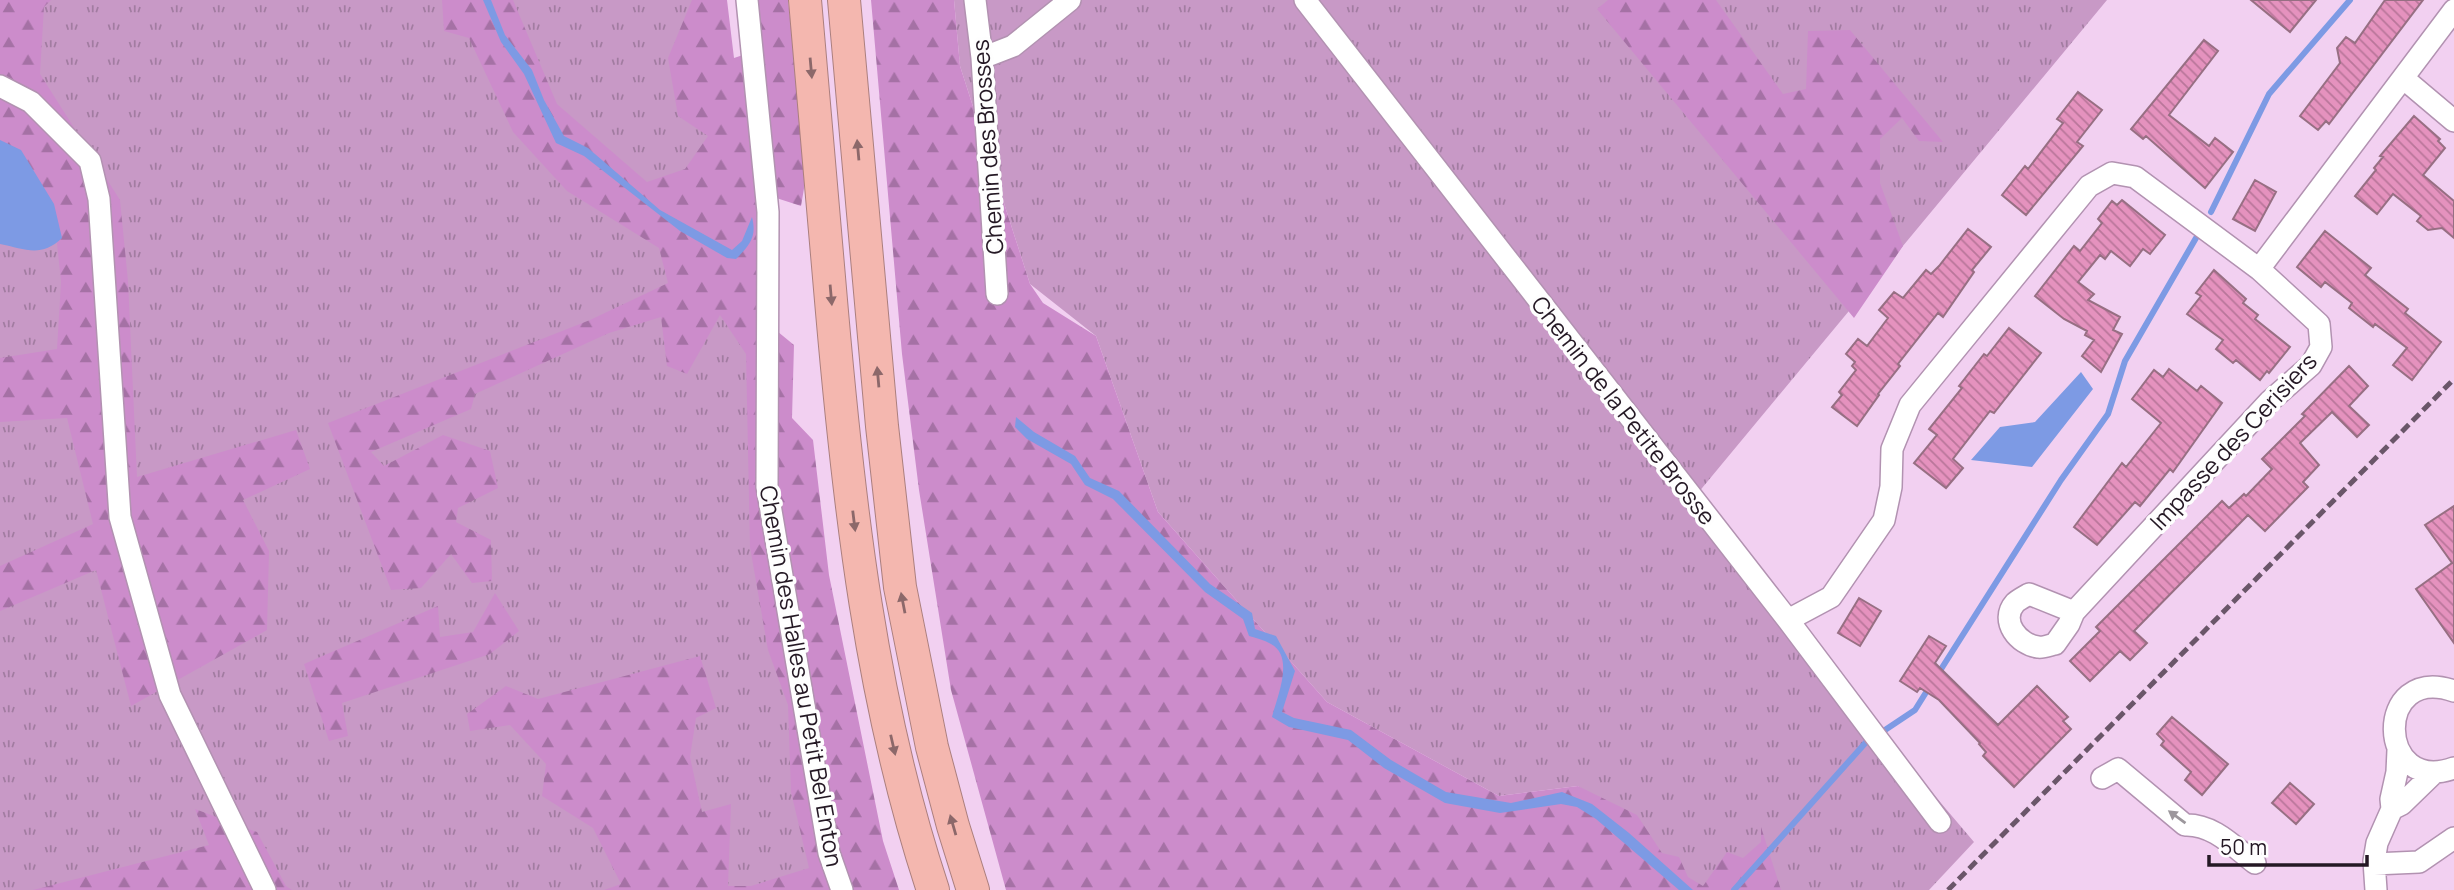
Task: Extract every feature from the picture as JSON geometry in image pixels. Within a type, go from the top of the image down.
[{"type":"highway","points":[[805,0],[841,413],[863,589],[882,697],[900,775],[933,890]]},
{"type":"highway","points":[[844,0],[882,426],[900,587],[932,747],[973,890]]},
{"type":"street","name":"Chemin des Halles au Petit Bel Enton","points":[[747,0],[768,212],[767,486],[829,853],[842,890]]},
{"type":"street","name":"Chemin des Brosses","points":[[975,0],[982,58],[997,294]]},
{"type":"street","points":[[982,58],[1013,46],[1070,0]]},
{"type":"street","name":"Chemin de la Petite Brosse","points":[[1305,0],[1788,621],[1940,822]]},
{"type":"street","points":[[2259,268],[2454,10]]},
{"type":"street","points":[[2403,78],[2454,121]]},
{"type":"street","points":[[0,86],[32,102],[90,161],[99,198],[120,517],[170,695],[265,890]]},
{"type":"street","name":"Impasse des Cerisiers","points":[[1788,621],[1830,597],[1884,520],[1891,487],[1892,449],[1910,405],[2089,186],[2112,173],[2135,177],[2259,268],[2319,324],[2321,347],[2311,365],[2270,401],[2074,612]]},
{"type":"street","points":[[2376,890],[2374,864],[2377,844],[2392,809],[2391,799],[2397,772],[2398,750],[2393,727],[2400,705],[2418,690],[2430,686],[2450,687]]},
{"type":"street","points":[[2398,750],[2413,766],[2444,770]]},
{"type":"street","points":[[2102,778],[2118,769],[2185,824],[2199,824],[2212,830],[2255,863]]},
{"type":"street","points":[[2392,809],[2444,770]]},
{"type":"street","points":[[2374,864],[2419,862],[2454,838]]},
{"type":"green space","points":[[0,0],[717,0],[817,890],[0,890]]},
{"type":"green space","points":[[0,0],[51,0],[44,7],[40,74],[120,200],[128,281],[137,477],[296,430],[310,469],[243,500],[269,551],[267,630],[131,706],[96,570],[0,611],[0,566],[93,524],[67,418],[0,422],[0,358],[57,349],[61,282],[55,224],[0,154]]},
{"type":"green space","points":[[442,0],[513,0],[557,104],[647,182],[685,169],[708,136],[678,116],[668,58],[692,0],[727,0],[734,58],[743,55],[741,0],[788,0],[807,171],[801,206],[764,194],[761,318],[794,345],[792,418],[813,440],[829,575],[883,841],[899,890],[604,890],[621,884],[593,828],[542,796],[546,764],[510,725],[470,731],[467,714],[506,686],[538,699],[700,656],[716,708],[696,718],[690,757],[702,812],[731,804],[728,886],[751,886],[809,868],[791,792],[788,705],[768,650],[750,547],[746,354],[720,315],[687,374],[667,366],[661,317],[609,333],[475,394],[471,409],[371,452],[384,466],[443,435],[490,451],[498,488],[458,508],[456,522],[491,540],[492,581],[472,583],[451,554],[421,588],[391,590],[328,423],[590,320],[668,283],[659,248],[567,191],[513,132],[469,38],[444,31]]},
{"type":"green space","points":[[871,0],[954,0],[960,66],[1030,284],[1043,303],[1096,336],[1158,512],[1327,702],[1499,796],[1578,786],[1637,815],[1662,853],[1679,857],[1688,877],[1703,886],[1727,852],[1743,858],[1761,842],[1761,827],[1781,890],[1006,890],[951,690],[919,490],[902,354]]},
{"type":"green space","points":[[954,0],[2107,0],[1688,505],[1974,842],[1929,890],[1700,890],[1578,786],[1499,796],[1327,702],[1158,512],[1096,336],[1030,284],[960,66]]},
{"type":"green space","points":[[1608,0],[1716,0],[1783,94],[1806,89],[1808,31],[1850,30],[1943,142],[1919,141],[1902,118],[1880,139],[1880,183],[1903,246],[1854,318],[1597,9]]},
{"type":"green space","points":[[495,593],[519,631],[490,654],[342,703],[348,736],[329,741],[304,664],[438,606],[440,637],[473,632]]},
{"type":"green space","points":[[195,809],[257,832],[286,886],[292,890],[33,890],[209,845]]},
{"type":"water","points":[[483,0],[491,0],[505,35],[532,70],[544,100],[564,136],[588,148],[660,210],[732,250],[742,241],[752,217],[754,230],[751,240],[736,259],[727,258],[680,231],[584,156],[556,143],[524,74],[501,42]]},
{"type":"water","points":[[0,140],[21,150],[54,204],[62,238],[47,248],[25,250],[0,244]]},
{"type":"water","points":[[2081,372],[2093,389],[2032,467],[1971,460],[2000,427],[2035,422]]},
{"type":"water","points":[[1016,417],[1034,432],[1075,456],[1090,478],[1119,491],[1210,584],[1252,613],[1255,629],[1276,636],[1295,671],[1282,712],[1294,718],[1351,730],[1391,760],[1446,792],[1511,803],[1562,792],[1592,804],[1693,890],[1679,890],[1596,819],[1577,807],[1561,804],[1500,813],[1445,803],[1384,768],[1348,740],[1289,727],[1272,717],[1283,668],[1278,650],[1249,636],[1243,619],[1205,592],[1113,499],[1085,485],[1071,464],[1027,439],[1015,427]]},
{"type":"building","points":[[2251,0],[2316,0],[2290,32]]},
{"type":"building","points":[[2385,0],[2423,0],[2329,124],[2326,121],[2318,130],[2300,116],[2340,63],[2337,48],[2346,37],[2355,43]]},
{"type":"building","points":[[2204,40],[2218,51],[2169,115],[2209,146],[2215,138],[2233,152],[2205,188],[2146,136],[2143,139],[2131,129]]},
{"type":"building","points":[[2078,92],[2102,110],[2077,142],[2083,146],[2026,215],[2002,195],[2025,166],[2028,169],[2063,123],[2057,119]]},
{"type":"building","points":[[2414,116],[2440,139],[2438,141],[2445,148],[2423,175],[2454,201],[2454,238],[2442,228],[2428,230],[2417,221],[2421,216],[2393,194],[2377,214],[2355,196],[2376,170],[2374,168],[2383,157],[2380,156]]},
{"type":"building","points":[[2255,180],[2276,192],[2255,231],[2233,219]]},
{"type":"building","points":[[2122,200],[2165,235],[2150,254],[2143,249],[2130,266],[2111,251],[2105,259],[2100,255],[2078,282],[2094,294],[2088,300],[2120,317],[2113,330],[2122,334],[2101,372],[2082,356],[2094,340],[2085,335],[2087,331],[2064,319],[2035,296],[2074,246],[2080,251],[2102,223],[2098,219],[2112,201],[2117,205]]},
{"type":"building","points":[[1968,229],[1991,247],[1972,270],[1974,272],[1943,317],[1938,313],[1898,364],[1900,366],[1857,426],[1832,407],[1842,395],[1839,392],[1856,370],[1852,366],[1855,362],[1846,354],[1858,339],[1867,346],[1888,318],[1879,310],[1894,292],[1903,298],[1926,270],[1931,274],[1939,266]]},
{"type":"building","points":[[2325,231],[2371,268],[2365,275],[2408,309],[2405,313],[2441,342],[2412,380],[2393,365],[2407,348],[2349,308],[2352,303],[2325,282],[2321,287],[2297,267]]},
{"type":"building","points":[[2214,270],[2246,299],[2243,303],[2258,315],[2255,319],[2290,347],[2260,380],[2236,360],[2233,363],[2216,349],[2223,340],[2187,314],[2201,296],[2196,293]]},
{"type":"building","points":[[2009,328],[2041,353],[1994,413],[1990,411],[1953,459],[1963,468],[1946,488],[1914,463],[1937,435],[1929,429],[1962,388],[1959,386]]},
{"type":"building","points":[[2349,366],[2368,386],[2349,406],[2369,425],[2357,437],[2332,412],[2300,443],[2319,465],[2303,482],[2308,487],[2265,531],[2248,515],[2134,631],[2147,643],[2130,660],[2120,651],[2090,681],[2070,661],[2100,631],[2096,627],[2222,501],[2229,508],[2244,494],[2246,496],[2272,469],[2262,459]]},
{"type":"building","points":[[2169,369],[2197,391],[2201,386],[2222,403],[2173,472],[2170,469],[2140,506],[2135,502],[2097,545],[2074,527],[2122,463],[2126,467],[2161,423],[2132,399],[2154,370],[2163,377]]},
{"type":"building","points":[[2454,506],[2454,643],[2416,589],[2452,563],[2425,525]]},
{"type":"building","points":[[1859,598],[1881,611],[1860,646],[1838,633]]},
{"type":"building","points":[[1929,636],[1946,646],[1935,663],[1998,725],[2037,686],[2068,717],[2063,721],[2071,729],[2014,787],[1983,756],[1986,752],[1980,743],[1939,700],[1920,688],[1917,692],[1900,681]]},
{"type":"building","points":[[2172,717],[2228,764],[2202,795],[2185,780],[2191,772],[2161,745],[2164,741],[2157,734]]},
{"type":"building","points":[[2290,783],[2314,804],[2296,824],[2272,803]]},
{"type":"waterway","points":[[2211,212],[2269,94],[2350,0]]},
{"type":"waterway","points":[[1938,674],[2061,480],[2108,414],[2125,361],[2196,238]]},
{"type":"waterway","points":[[1882,732],[1915,710],[1930,686]]},
{"type":"waterway","points":[[1734,890],[1868,740]]},
{"type":"railway","points":[[1948,890],[2454,379]]}]
